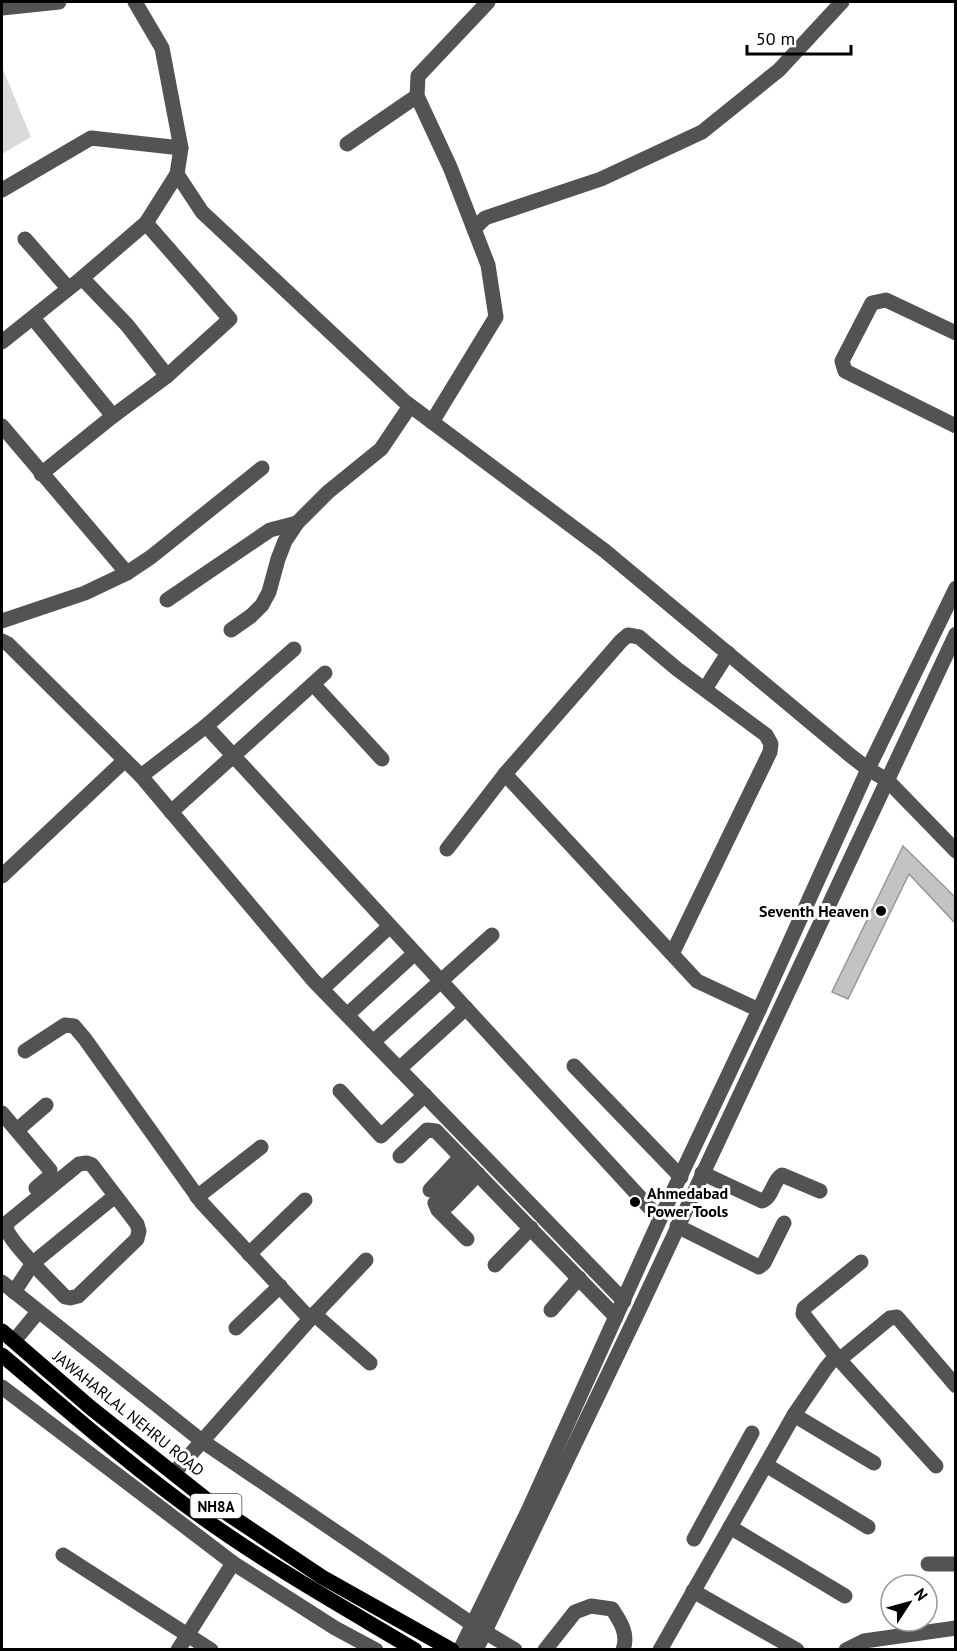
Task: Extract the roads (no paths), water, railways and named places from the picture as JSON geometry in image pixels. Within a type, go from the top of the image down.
[{"type":"main road","name":"JAWAHARLAL NEHRU ROAD","points":[[2,1331],[91,1408],[207,1500],[322,1577],[452,1650]]},
{"type":"main road","name":"NH8A","points":[[2,1355],[82,1423],[203,1518],[407,1648]]},
{"type":"street","points":[[2,8],[59,2]]},
{"type":"street","points":[[2,342],[146,223],[177,174],[181,148],[162,48],[135,2]]},
{"type":"street","points":[[432,422],[496,316],[488,265],[450,167],[417,96],[418,76],[488,2]]},
{"type":"street","points":[[474,229],[485,218],[601,179],[702,132],[779,70],[842,2]]},
{"type":"street","points":[[347,144],[417,96]]},
{"type":"street","points":[[2,190],[90,138],[181,148]]},
{"type":"street","points":[[177,174],[202,212],[410,406],[605,552],[868,769],[887,780],[956,851]]},
{"type":"street","points":[[41,474],[167,376],[230,319],[146,223]]},
{"type":"street","points":[[25,239],[68,288]]},
{"type":"street","points":[[82,278],[127,326],[167,376]]},
{"type":"street","points":[[956,333],[886,300],[876,301],[872,303],[842,361],[845,371],[956,426]]},
{"type":"street","points":[[33,318],[113,416]]},
{"type":"street","points":[[231,630],[262,605],[269,592],[285,541],[297,524],[328,492],[381,449],[410,406]]},
{"type":"street","points":[[2,426],[127,573]]},
{"type":"street","points":[[2,621],[85,593],[127,573],[151,557],[262,468]]},
{"type":"street","points":[[167,600],[270,530],[297,524]]},
{"type":"street","points":[[476,1650],[478,1628],[528,1511],[868,769],[956,588]]},
{"type":"street","points":[[460,1650],[478,1628],[633,1323],[956,634]]},
{"type":"street","points":[[447,849],[505,774],[621,641],[628,635],[639,637],[766,735],[771,744],[770,752],[672,954]]},
{"type":"street","points":[[2,640],[141,776],[322,989],[624,1301]]},
{"type":"street","points":[[141,776],[206,726],[294,649]]},
{"type":"street","points":[[705,689],[728,654]]},
{"type":"street","points":[[171,812],[325,673]]},
{"type":"street","points":[[313,684],[382,759]]},
{"type":"street","points":[[206,726],[660,1219]]},
{"type":"street","points":[[2,876],[125,760]]},
{"type":"street","points":[[505,774],[697,981],[759,1010]]},
{"type":"street","points":[[322,989],[390,926]]},
{"type":"street","points":[[373,1042],[492,935]]},
{"type":"street","points":[[347,1015],[415,953]]},
{"type":"street","points":[[399,1069],[466,1008]]},
{"type":"street","points":[[25,1052],[65,1024],[74,1026],[197,1197],[280,1286],[370,1364]]},
{"type":"street","points":[[574,1066],[681,1177]]},
{"type":"street","points":[[340,1091],[381,1136],[425,1095]]},
{"type":"street","points":[[17,1131],[45,1105]]},
{"type":"street","points":[[2,1113],[50,1170],[50,1176],[21,1202]]},
{"type":"street","points":[[400,1156],[427,1130],[436,1131],[616,1317]]},
{"type":"street","points":[[197,1197],[261,1147]]},
{"type":"street","points":[[83,1163],[92,1165],[137,1224],[139,1231],[137,1239],[78,1296],[70,1298],[65,1297],[33,1263],[7,1233],[8,1222],[83,1163]]},
{"type":"street","points":[[430,1190],[470,1166]]},
{"type":"street","points":[[448,1205],[470,1166]]},
{"type":"street","points":[[467,1239],[438,1210],[435,1203],[470,1166]]},
{"type":"street","points":[[702,1173],[762,1201],[768,1197],[777,1178],[782,1175],[820,1191]]},
{"type":"street","points":[[115,1196],[33,1263],[8,1287],[202,1442],[478,1628],[515,1650]]},
{"type":"street","points":[[249,1254],[305,1200]]},
{"type":"street","points":[[677,1226],[759,1267],[764,1263],[784,1223]]},
{"type":"street","points":[[495,1264],[531,1228]]},
{"type":"street","points":[[174,1473],[312,1316],[366,1260]]},
{"type":"street","points":[[861,1262],[803,1311],[805,1317],[838,1358],[936,1466]]},
{"type":"street","points":[[551,1310],[579,1278]]},
{"type":"street","points":[[237,1328],[280,1286]]},
{"type":"street","points":[[14,1341],[38,1312]]},
{"type":"street","points":[[660,1650],[794,1416],[826,1368],[890,1318],[897,1317],[956,1386]]},
{"type":"street","points":[[3,1392],[232,1563],[335,1628],[376,1650]]},
{"type":"street","points":[[794,1416],[874,1462]]},
{"type":"street","points":[[694,1539],[752,1433]]},
{"type":"street","points":[[766,1464],[868,1527]]},
{"type":"street","points":[[719,1493],[742,1507]]},
{"type":"street","points":[[730,1527],[845,1596]]},
{"type":"street","points":[[63,1556],[212,1650]]},
{"type":"street","points":[[178,1650],[232,1563]]},
{"type":"street","points":[[928,1564],[956,1564]]},
{"type":"street","points":[[693,1591],[797,1650]]},
{"type":"street","points":[[545,1650],[575,1612],[591,1606],[612,1609],[623,1626],[625,1644],[623,1650]]},
{"type":"street","points":[[846,1650],[864,1641],[956,1628]]},
{"type":"place","name":"Seventh Heaven","points":[[881,911]]},
{"type":"place","name":"Ahmedabad Power Tools","points":[[635,1202]]}]
